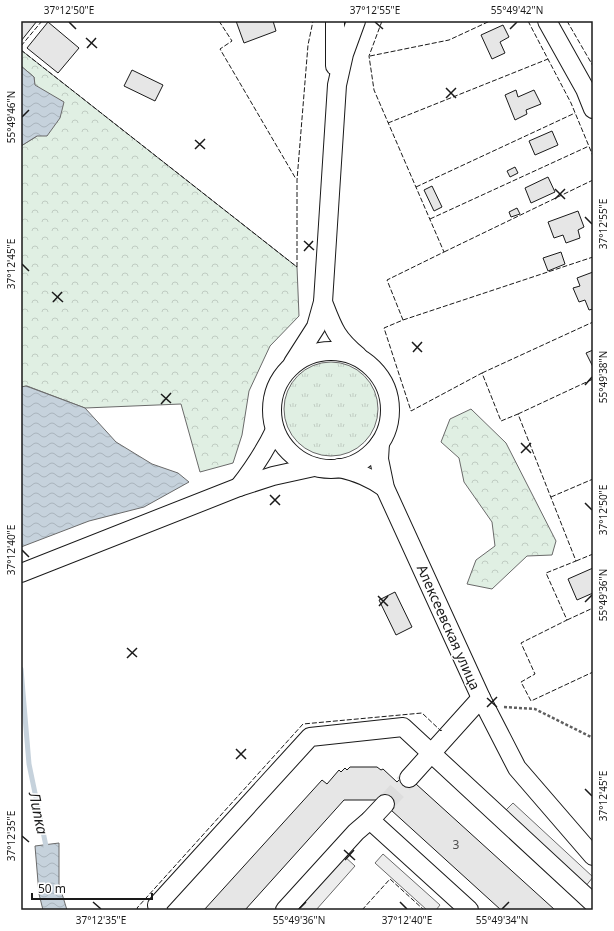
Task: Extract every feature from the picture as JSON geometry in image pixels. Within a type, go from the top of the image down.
[{"type":"street","points":[[334,114],[335,21]]},
{"type":"street","points":[[323,302],[331,324],[343,343],[376,371],[386,388],[390,407],[388,426],[380,443],[367,457],[351,466],[332,470],[314,467],[297,459],[284,446],[275,430],[272,413],[273,396],[280,380],[291,366],[316,327],[323,302],[337,85],[342,62],[356,21]]},
{"type":"street","points":[[547,21],[585,89],[593,109]]},
{"type":"street","points":[[291,366],[307,356],[325,351],[344,352],[362,359]]},
{"type":"street","points":[[239,487],[260,459],[275,430]]},
{"type":"street","name":"Алексеевская улица","points":[[380,443],[379,459],[385,488],[482,702],[517,768],[593,856]]},
{"type":"street","points":[[21,573],[239,487],[273,476],[314,467]]},
{"type":"street","points":[[339,468],[367,476],[385,488]]},
{"type":"street","points":[[409,778],[431,753],[482,702]]},
{"type":"street","points":[[158,910],[157,905],[310,737],[403,727],[590,905]]},
{"type":"street","points":[[285,910],[356,832],[385,804]]},
{"type":"street","points":[[370,820],[469,910]]},
{"type":"path","points":[[482,702],[535,709],[593,738]]},
{"type":"green space","points":[[21,50],[297,267],[299,316],[270,346],[249,391],[242,435],[233,463],[200,472],[181,404],[85,408],[27,386],[21,387],[21,146],[37,136],[34,77],[21,66]]},
{"type":"green space","points":[[331,362],[349,366],[364,376],[374,391],[378,409],[374,427],[364,442],[349,452],[331,456],[313,452],[298,442],[288,427],[284,409],[288,391],[298,376],[313,366]]},
{"type":"green space","points":[[471,409],[506,443],[556,541],[552,555],[527,556],[492,589],[467,584],[476,560],[495,546],[492,522],[464,482],[459,458],[441,442],[450,419]]},
{"type":"shaded area","points":[[513,803],[593,877],[585,887],[504,812]]},
{"type":"shaded area","points":[[383,854],[440,905],[436,910],[427,910],[375,863]]},
{"type":"shaded area","points":[[344,856],[355,866],[316,910],[296,910]]},
{"type":"water","points":[[21,66],[34,77],[35,85],[64,102],[60,118],[47,136],[37,136],[21,146]]},
{"type":"water","points":[[26,386],[85,408],[116,442],[152,464],[178,473],[189,482],[144,507],[89,521],[21,547],[21,387]]},
{"type":"water","points":[[59,843],[59,884],[67,910],[43,910],[39,894],[35,846]]},
{"type":"building","points":[[21,21],[37,21],[21,41]]},
{"type":"building","points":[[236,21],[273,21],[276,31],[244,43]]},
{"type":"building","points":[[48,22],[79,48],[58,73],[27,48]]},
{"type":"building","points":[[503,25],[509,37],[500,42],[505,53],[492,59],[481,35]]},
{"type":"building","points":[[132,70],[163,85],[155,101],[124,86]]},
{"type":"building","points":[[516,90],[518,97],[534,90],[541,104],[526,110],[527,114],[515,120],[505,95]]},
{"type":"building","points":[[552,131],[558,145],[535,155],[529,141]]},
{"type":"building","points":[[515,167],[518,173],[510,177],[507,171]]},
{"type":"building","points":[[548,177],[555,192],[531,203],[525,188]]},
{"type":"building","points":[[432,186],[442,207],[434,211],[424,190]]},
{"type":"building","points":[[517,208],[520,214],[511,217],[509,212]]},
{"type":"building","points":[[578,211],[584,227],[578,230],[580,238],[566,243],[563,235],[554,238],[548,222]]},
{"type":"building","points":[[561,252],[565,264],[548,271],[543,258]]},
{"type":"building","points":[[593,272],[593,309],[589,310],[585,300],[579,302],[573,288],[580,286],[577,278]]},
{"type":"building","points":[[593,350],[593,367],[586,353]]},
{"type":"building","points":[[593,568],[593,593],[577,600],[568,579]]},
{"type":"building","points":[[395,592],[412,627],[396,635],[379,600]]},
{"type":"building","points":[[350,767],[377,767],[381,770],[383,769],[397,782],[405,774],[555,910],[501,910],[380,800],[344,800],[245,910],[204,910],[322,780],[327,784],[339,770],[341,772],[345,768],[347,770]]},
{"type":"waterway","name":"Липка","points":[[21,669],[29,764],[47,851]]},
{"type":"tunnel","points":[[385,804],[409,778]]},
{"type":"fence","points":[[21,46],[42,21]]},
{"type":"fence","points":[[219,21],[232,41],[220,49],[296,179]]},
{"type":"fence","points":[[297,267],[297,180],[308,45],[313,21]]},
{"type":"fence","points":[[382,21],[369,56],[374,90],[444,252],[387,280],[403,320],[384,328],[411,411],[482,373],[501,421],[518,414],[576,561],[546,573],[567,620],[521,643],[535,674],[521,682],[531,701],[593,672]]},
{"type":"fence","points":[[370,56],[449,40],[490,21]]},
{"type":"fence","points":[[528,21],[571,103],[593,156]]},
{"type":"fence","points":[[567,21],[593,66]]},
{"type":"fence","points":[[21,50],[297,267]]},
{"type":"fence","points":[[388,123],[548,59]]},
{"type":"fence","points":[[416,187],[575,113]]},
{"type":"fence","points":[[430,219],[589,146]]},
{"type":"fence","points":[[444,252],[593,180]]},
{"type":"fence","points":[[403,320],[593,257]]},
{"type":"fence","points":[[482,373],[593,322]]},
{"type":"fence","points":[[518,414],[593,379]]},
{"type":"fence","points":[[551,497],[593,479]]},
{"type":"fence","points":[[576,561],[593,554]]},
{"type":"fence","points":[[567,620],[593,608]]},
{"type":"fence","points":[[138,910],[137,908],[303,724],[422,713],[441,731],[442,729]]},
{"type":"fence","points":[[362,910],[390,879],[424,910]]}]
